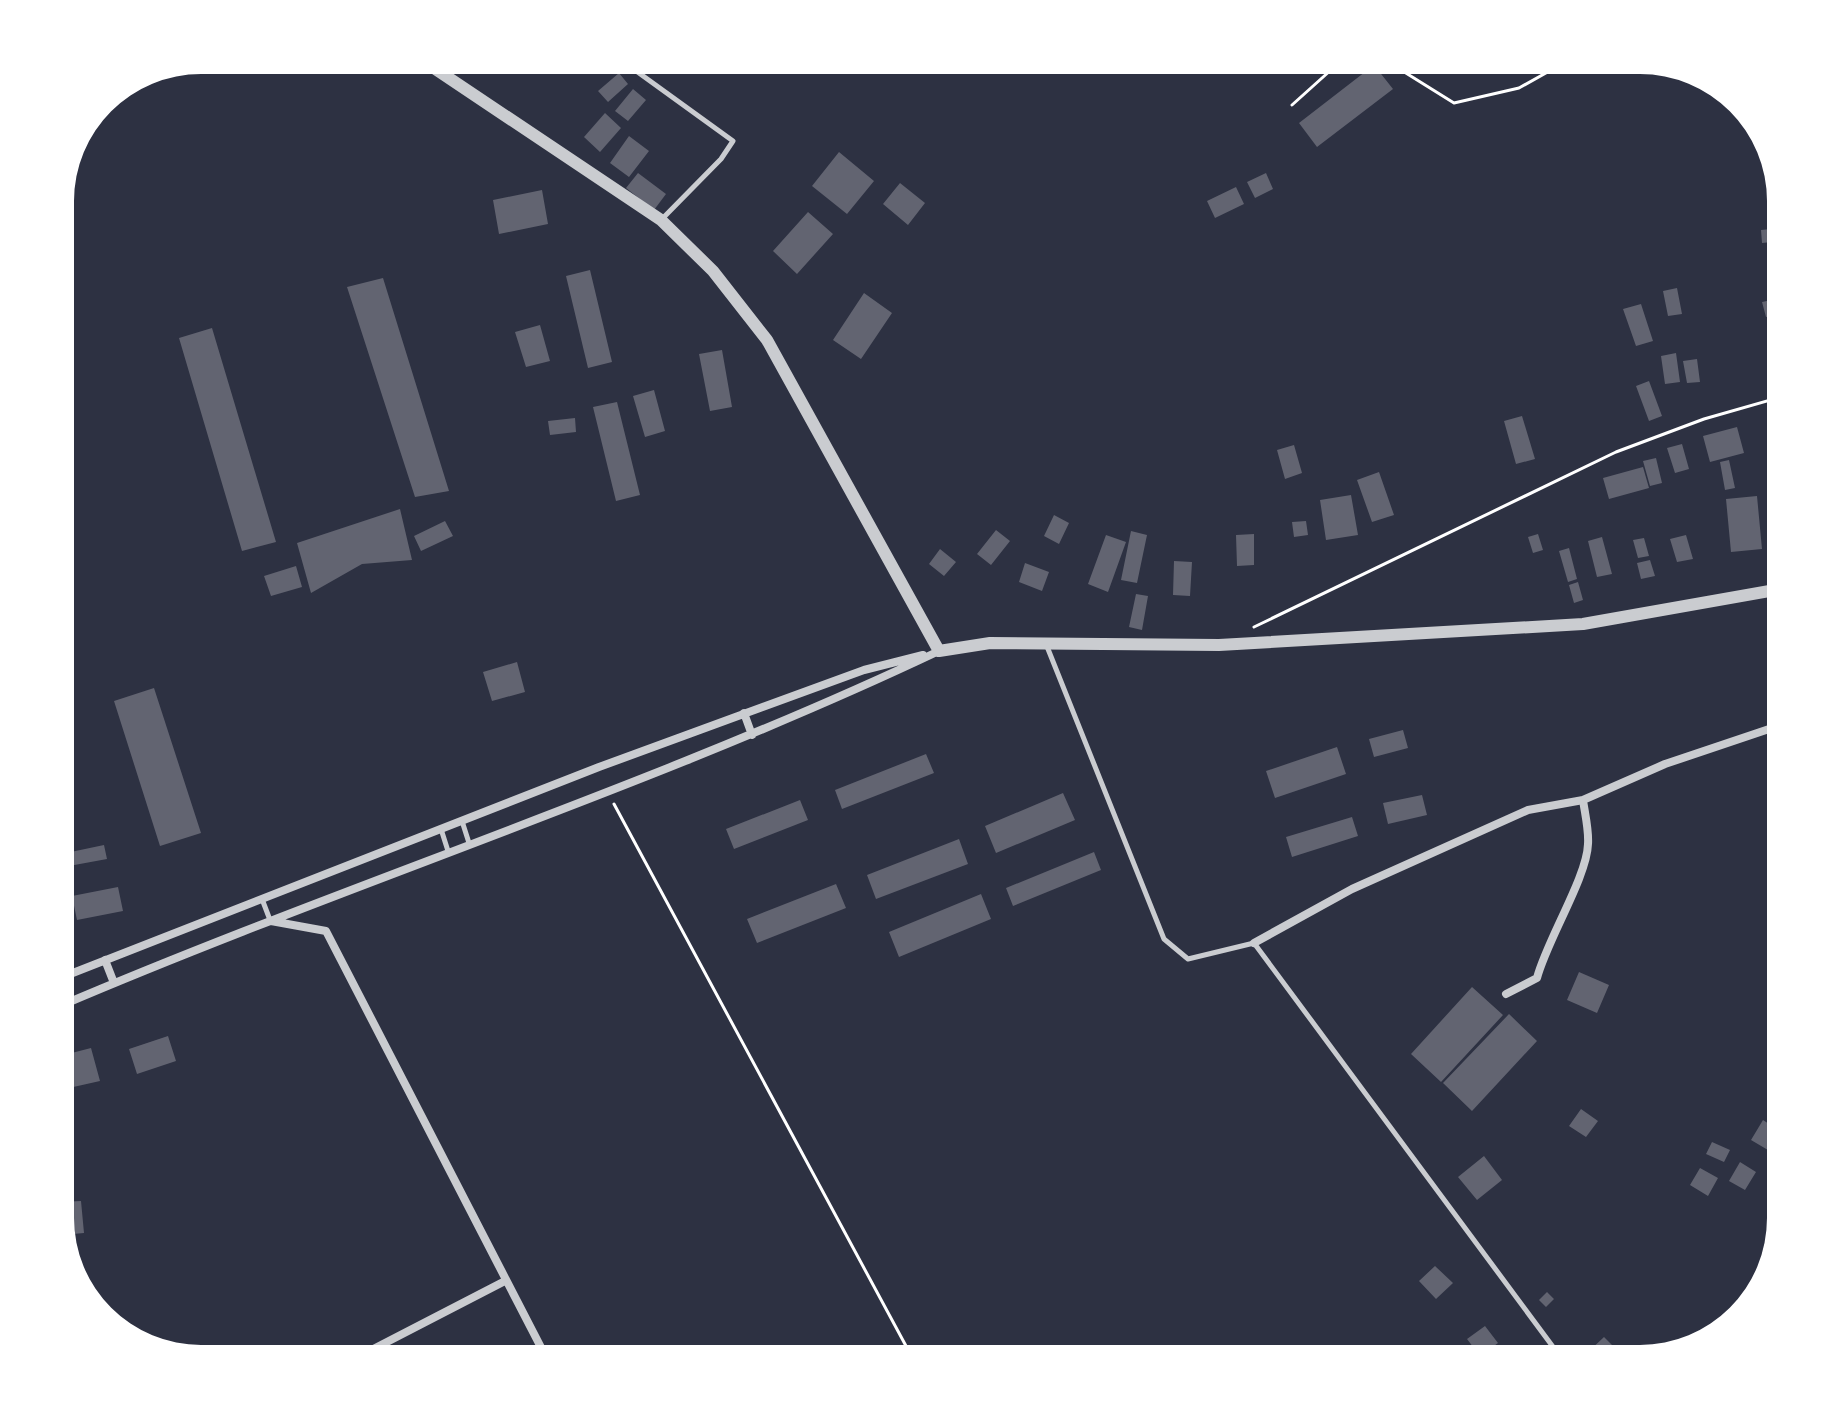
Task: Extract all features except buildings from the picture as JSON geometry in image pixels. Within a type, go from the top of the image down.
[{"type":"street","points":[[443,74],[661,220],[713,271],[767,340],[939,651]]},
{"type":"street","points":[[74,972],[744,713],[864,670],[939,651],[990,643],[1219,645],[1583,624],[1767,591]]},
{"type":"street","points":[[74,1000],[270,920],[752,735],[939,651]]},
{"type":"street","points":[[744,713],[752,735]]},
{"type":"street","points":[[1254,943],[1352,889],[1528,810],[1583,800],[1665,764],[1767,730]]},
{"type":"street","points":[[1506,994],[1537,978],[1545,949],[1573,890],[1589,846],[1583,800]]},
{"type":"street","points":[[270,920],[326,931],[539,1345]]},
{"type":"street","points":[[105,960],[114,983]]},
{"type":"street","points":[[381,1345],[505,1281]]},
{"type":"lane","points":[[640,74],[733,141],[721,159],[661,220]]},
{"type":"lane","points":[[1045,643],[1164,939],[1188,959],[1254,943],[1552,1345]]},
{"type":"lane","points":[[462,821],[469,843]]},
{"type":"lane","points":[[441,829],[448,851]]},
{"type":"lane","points":[[262,899],[270,920]]},
{"type":"path","points":[[1292,105],[1326,74]]},
{"type":"path","points":[[1407,74],[1454,103],[1519,88],[1544,74]]},
{"type":"path","points":[[1247,631],[1616,452],[1704,419],[1767,401]]},
{"type":"path","points":[[607,791],[905,1345]]}]
